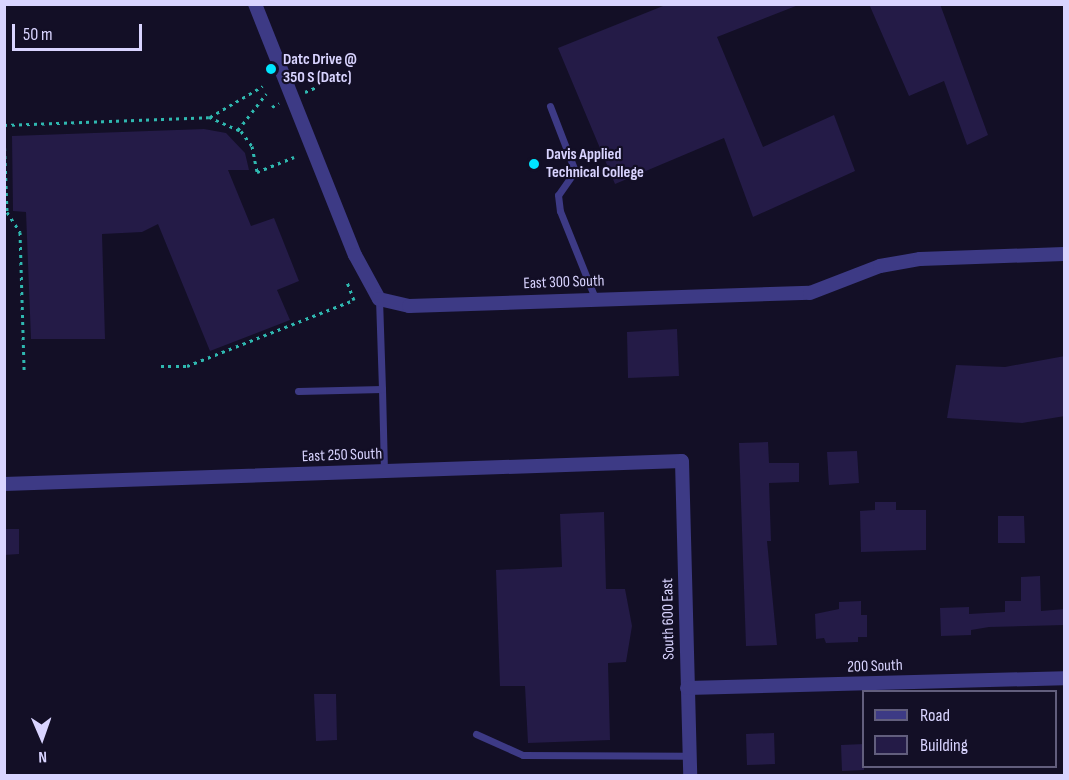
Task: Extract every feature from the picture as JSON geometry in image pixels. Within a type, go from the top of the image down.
[{"type":"street","points":[[255,4],[355,255],[379,299]]},
{"type":"street","name":"East 300 South","points":[[379,299],[409,306],[594,298],[810,293],[880,266],[920,258],[1065,254]]},
{"type":"street","name":"East 250 South","points":[[4,484],[682,461]]},
{"type":"street","name":"South 600 East","points":[[682,461],[690,776]]},
{"type":"street","name":"200 South","points":[[687,688],[1065,678]]},
{"type":"lane","points":[[550,106],[575,171],[558,195],[560,211],[594,298]]},
{"type":"lane","points":[[379,299],[384,471]]},
{"type":"lane","points":[[298,391],[382,389]]},
{"type":"lane","points":[[476,734],[523,755],[688,756]]},
{"type":"path","points":[[209,117],[263,86]]},
{"type":"path","points":[[304,93],[317,87]]},
{"type":"path","points":[[238,129],[266,94]]},
{"type":"path","points":[[272,107],[280,102]]},
{"type":"path","points":[[4,125],[209,117],[238,129],[252,146],[257,172],[294,157]]},
{"type":"path","points":[[4,133],[8,212],[20,232],[24,370]]},
{"type":"path","points":[[161,366],[187,366],[354,300],[346,282]]},
{"type":"building","points":[[668,4],[801,4],[717,37],[763,147],[834,115],[855,171],[753,217],[724,138],[615,184],[558,48]]},
{"type":"building","points":[[869,4],[940,4],[988,135],[967,145],[944,81],[909,96]]},
{"type":"building","points":[[204,129],[226,133],[245,153],[249,170],[228,170],[251,226],[274,218],[299,281],[277,290],[290,320],[210,351],[158,224],[142,232],[102,234],[105,339],[31,339],[26,212],[13,211],[12,136]]},
{"type":"building","points":[[677,329],[679,376],[628,378],[627,332]]},
{"type":"building","points":[[1065,356],[1065,416],[1022,423],[947,418],[956,365],[1005,367]]},
{"type":"building","points":[[768,442],[769,463],[799,463],[799,482],[769,483],[771,541],[767,541],[777,645],[746,646],[739,443]]},
{"type":"building","points":[[857,451],[859,483],[829,485],[827,452]]},
{"type":"building","points":[[875,502],[896,502],[896,510],[926,510],[926,550],[861,552],[860,511],[875,510]]},
{"type":"building","points":[[604,512],[606,589],[625,589],[632,626],[626,662],[608,663],[610,740],[528,743],[525,686],[500,686],[496,570],[562,567],[560,514]]},
{"type":"building","points":[[998,516],[1024,516],[1025,543],[998,543]]},
{"type":"building","points":[[4,529],[19,529],[19,554],[4,555]]},
{"type":"building","points":[[1040,576],[1041,611],[1065,609],[1065,625],[989,627],[971,630],[971,635],[941,636],[940,608],[969,607],[969,614],[1005,612],[1005,601],[1021,601],[1021,577]]},
{"type":"building","points":[[861,601],[861,615],[867,615],[867,637],[858,637],[858,642],[826,643],[824,638],[816,639],[815,614],[839,609],[839,602]]},
{"type":"building","points":[[314,694],[336,694],[337,740],[316,741]]},
{"type":"building","points":[[774,733],[775,764],[747,765],[746,734]]},
{"type":"building","points":[[862,744],[862,768],[864,770],[842,771],[841,745]]},
{"type":"place","name":"Datc Drive @ 350 S (Datc)","points":[[271,69]]},
{"type":"place","name":"Davis Applied Technical College","points":[[534,164]]}]
